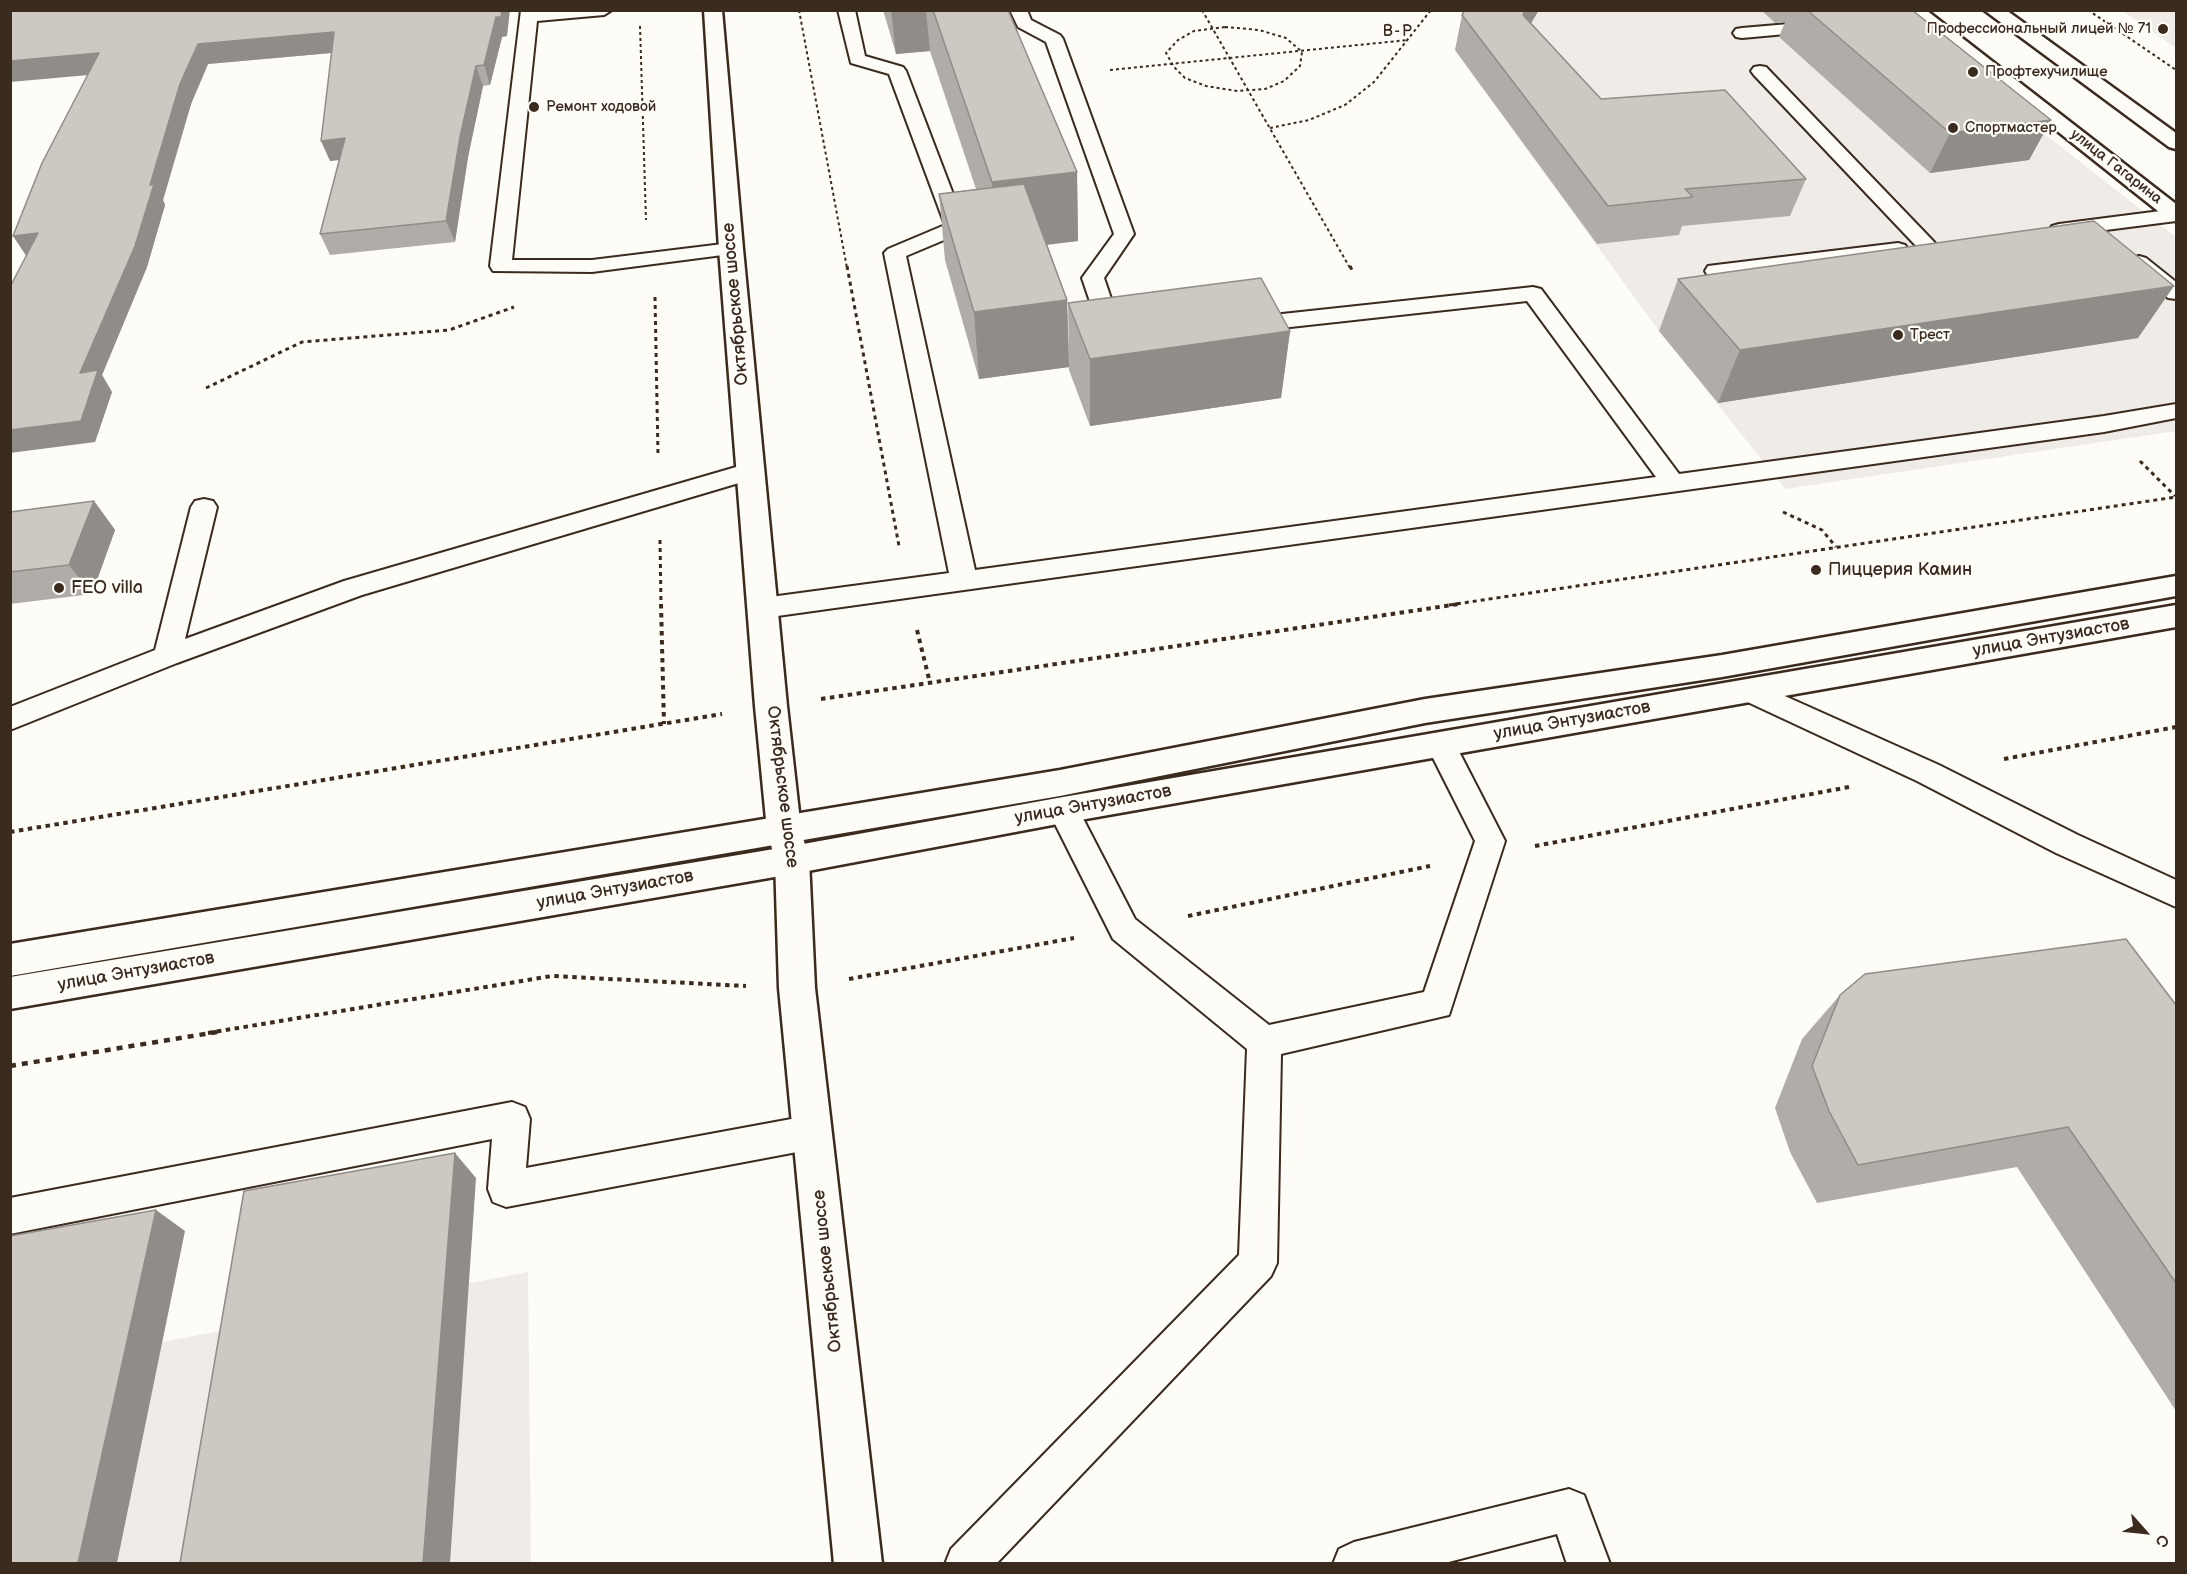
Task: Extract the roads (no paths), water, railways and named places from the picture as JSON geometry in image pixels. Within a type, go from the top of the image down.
[{"type":"street","name":"Октябрьское шоссе","points":[[713,10],[731,249],[771,706],[788,845],[797,988],[858,1563]]},
{"type":"street","points":[[1993,10],[2176,143]]},
{"type":"street","name":"улица Гагарина","points":[[1913,15],[2176,215]]},
{"type":"street","points":[[1061,796],[1425,711],[1722,666],[2176,586]]},
{"type":"street","name":"улица Энтузиастов","points":[[10,993],[788,845],[1061,796],[1441,744],[2176,616]]},
{"type":"street","points":[[1425,711],[1441,744]]},
{"type":"street","points":[[10,960],[788,845]]},
{"type":"lane","points":[[604,10],[530,14],[501,266],[592,266],[731,249]]},
{"type":"lane","points":[[846,10],[856,59],[897,71],[956,228],[895,253],[964,581]]},
{"type":"lane","points":[[1018,10],[1024,23],[1054,39],[1124,234],[1093,278],[1115,341],[1138,338]]},
{"type":"lane","points":[[1742,33],[1835,25]]},
{"type":"lane","points":[[1760,71],[1927,246]]},
{"type":"lane","points":[[2040,232],[2176,215]]},
{"type":"lane","points":[[2096,225],[2176,293]]},
{"type":"lane","points":[[1716,271],[1950,243]]},
{"type":"lane","points":[[1221,328],[1533,294],[1673,483]]},
{"type":"lane","points":[[763,608],[2104,424],[2176,411]]},
{"type":"lane","points":[[10,719],[167,657],[353,588],[750,471]]},
{"type":"lane","points":[[167,657],[204,507]]},
{"type":"lane","points":[[1749,691],[1928,773],[2067,844],[2176,894]]},
{"type":"lane","points":[[1264,1042],[1437,1004],[1490,841],[1441,744]]},
{"type":"lane","points":[[1061,796],[1124,928],[1264,1042]]},
{"type":"lane","points":[[966,1563],[1258,1263],[1264,1042]]},
{"type":"lane","points":[[10,1216],[512,1119],[506,1189],[813,1132]]},
{"type":"lane","points":[[1354,1563],[1569,1510],[1589,1563]]},
{"type":"place","name":"Профессиональный лицей № 71","points":[[2163,29]]},
{"type":"place","name":"Профтехучилище","points":[[1973,72]]},
{"type":"place","name":"Ремонт ходовой","points":[[534,107]]},
{"type":"place","name":"Спортмастер","points":[[1953,128]]},
{"type":"place","name":"Трест","points":[[1898,335]]},
{"type":"place","name":"Пиццерия Камин","points":[[1816,570]]},
{"type":"place","name":"FEO villa","points":[[59,588]]},
{"type":"district","name":"В-Р","points":[[1398,32]]}]
